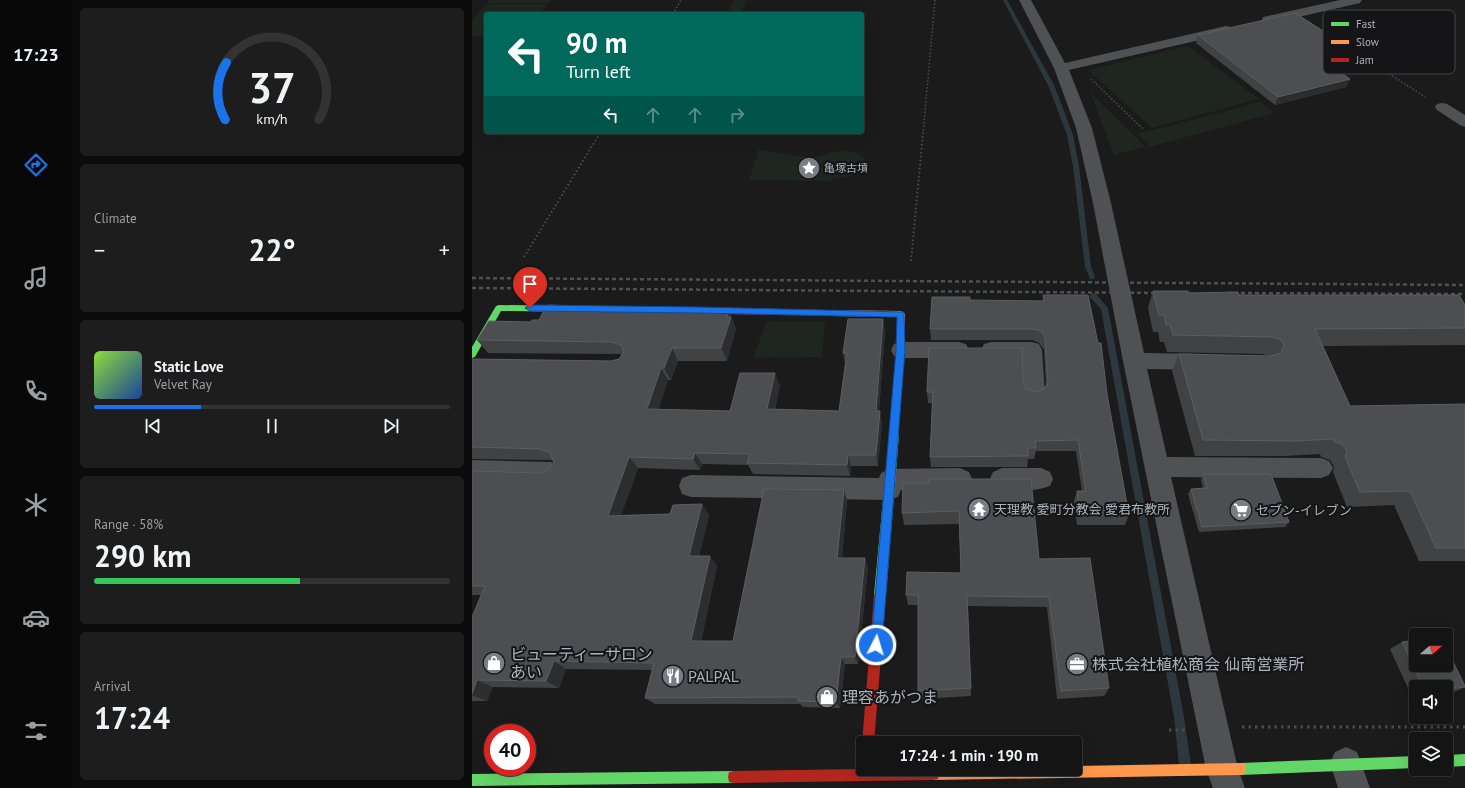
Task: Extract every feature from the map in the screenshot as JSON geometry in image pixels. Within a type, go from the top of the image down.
[{"type":"street","points":[[1025,0],[1069,66],[1102,203],[1134,361],[1213,727],[1218,775]]},
{"type":"street","points":[[1258,23],[1356,0]]},
{"type":"street","points":[[1069,66],[1235,28]]},
{"type":"street","points":[[1442,107],[1465,122]]},
{"type":"street","points":[[477,360],[499,308],[901,314],[901,350],[869,736]]},
{"type":"street","points":[[901,350],[1032,350],[1034,393]]},
{"type":"street","points":[[1134,361],[1230,362]]},
{"type":"street","points":[[1157,467],[1321,468]]},
{"type":"street","points":[[472,470],[551,472]]},
{"type":"street","points":[[691,486],[890,484],[1041,479]]},
{"type":"street","points":[[1453,761],[1465,760]]},
{"type":"street","points":[[1082,771],[1175,771],[1218,775],[1350,776],[1409,763]]},
{"type":"street","points":[[472,780],[742,782],[856,773]]},
{"type":"street","points":[[527,788],[533,780]]},
{"type":"path","points":[[674,12],[681,0]]},
{"type":"path","points":[[911,261],[935,0]]},
{"type":"path","points":[[1069,66],[1144,130]]},
{"type":"path","points":[[1390,74],[1442,107]]},
{"type":"path","points":[[524,257],[600,134]]},
{"type":"path","points":[[1213,727],[1465,727]]},
{"type":"shaded area","points":[[490,0],[551,0],[549,3],[487,3]]},
{"type":"shaded area","points":[[734,0],[746,0],[741,12],[728,12]]},
{"type":"shaded area","points":[[487,4],[547,4],[541,12],[484,12],[484,36],[472,36],[472,19]]},
{"type":"shaded area","points":[[1188,46],[1259,99],[1152,128],[1088,70]]},
{"type":"shaded area","points":[[1090,92],[1146,147],[1114,155]]},
{"type":"shaded area","points":[[1260,102],[1275,113],[1150,147],[1137,134]]},
{"type":"shaded area","points":[[759,149],[805,157],[816,157],[837,151],[847,151],[861,156],[864,160],[864,165],[856,173],[841,178],[833,178],[832,181],[749,180]]},
{"type":"shaded area","points":[[767,321],[825,322],[822,357],[753,358]]},
{"type":"building","points":[[1295,13],[1323,31],[1323,57],[1320,58],[1323,60],[1323,74],[1343,74],[1350,79],[1278,97],[1198,35]]},
{"type":"building","points":[[1153,291],[1188,291],[1189,293],[1238,292],[1239,295],[1459,295],[1465,305],[1465,328],[1315,329],[1350,406],[1465,404],[1465,548],[1436,548],[1410,491],[1360,492],[1345,457],[1347,452],[1343,445],[1334,441],[1333,439],[1295,441],[1203,440],[1179,354],[1271,356],[1281,353],[1284,345],[1280,339],[1271,337],[1173,335],[1170,325],[1166,325],[1164,315],[1159,315]]},
{"type":"building","points":[[1043,295],[1088,295],[1098,343],[1101,343],[1107,394],[1129,515],[1079,515],[1077,491],[1086,491],[1078,440],[1035,441],[1036,448],[1028,448],[1028,456],[930,457],[933,392],[927,392],[929,348],[1022,348],[1023,382],[1026,389],[1036,392],[1044,389],[1048,382],[1045,338],[1041,331],[1033,329],[930,329],[932,297],[970,297],[970,300],[1044,301]]},
{"type":"building","points":[[547,305],[579,306],[577,310],[648,311],[649,308],[682,308],[681,311],[729,311],[727,317],[731,317],[721,348],[672,348],[664,368],[661,368],[647,409],[730,411],[740,373],[775,373],[767,409],[839,411],[847,353],[843,353],[848,319],[883,319],[876,411],[880,411],[876,455],[848,455],[847,465],[747,463],[750,454],[695,453],[693,459],[629,457],[608,516],[670,514],[673,505],[702,504],[689,556],[710,556],[691,641],[733,641],[764,489],[844,490],[837,558],[865,558],[855,657],[841,657],[836,702],[798,701],[798,697],[645,698],[654,663],[554,661],[546,681],[477,680],[472,694],[472,617],[485,586],[472,586],[472,471],[540,473],[549,469],[554,462],[550,453],[540,449],[472,447],[472,359],[611,361],[619,359],[624,352],[621,345],[611,342],[477,340],[489,321],[531,322],[532,320],[539,320]]},
{"type":"building","points":[[1203,474],[1271,474],[1289,522],[1202,527],[1191,489],[1207,488]]},
{"type":"building","points":[[929,479],[1031,479],[1039,559],[1090,558],[1109,688],[1061,691],[1049,597],[967,596],[971,688],[918,691],[918,595],[906,595],[907,572],[961,573],[959,511],[902,513],[903,483],[929,483]]},
{"type":"building","points":[[1409,641],[1409,657],[1402,642]]},
{"type":"building","points":[[1453,661],[1465,687],[1453,688],[1453,680],[1420,680],[1416,672],[1453,672]]},
{"type":"waterway","points":[[1005,0],[1051,85],[1070,135],[1076,166],[1088,267],[1092,277]]},
{"type":"waterway","points":[[1093,296],[1104,308],[1179,717],[1185,765]]},
{"type":"railway","points":[[472,278],[1465,285]]},
{"type":"railway","points":[[472,288],[1163,293]]},
{"type":"railway","points":[[1227,293],[1465,294]]},
{"type":"traffic: fast","points":[[472,355],[499,308],[656,310]]},
{"type":"traffic: fast","points":[[880,595],[894,435]]},
{"type":"traffic: fast","points":[[1453,761],[1465,760]]},
{"type":"traffic: fast","points":[[1240,769],[1409,762]]},
{"type":"traffic: fast","points":[[472,780],[734,777]]},
{"type":"traffic: slow","points":[[831,313],[901,314],[901,350],[894,435]]},
{"type":"traffic: slow","points":[[1082,772],[1240,769]]},
{"type":"traffic: jam","points":[[656,310],[831,313]]},
{"type":"traffic: jam","points":[[869,736],[880,595]]},
{"type":"traffic: jam","points":[[734,777],[856,775]]},
{"type":"place","name":"亀塚古墳","points":[[809,168]]},
{"type":"place","name":"天理教 愛町分教会 愛君布教所","points":[[979,509]]},
{"type":"place","name":"セブン-イレブン","points":[[1241,510]]},
{"type":"place","name":"ビューティーサロン あい","points":[[494,663]]},
{"type":"place","name":"株式会社植松商会 仙南営業所","points":[[1077,664]]},
{"type":"place","name":"PALPAL","points":[[673,676]]},
{"type":"place","name":"理容あがつま","points":[[827,697]]},
{"type":"route","points":[[530,308],[901,314],[901,350],[876,645]]}]
